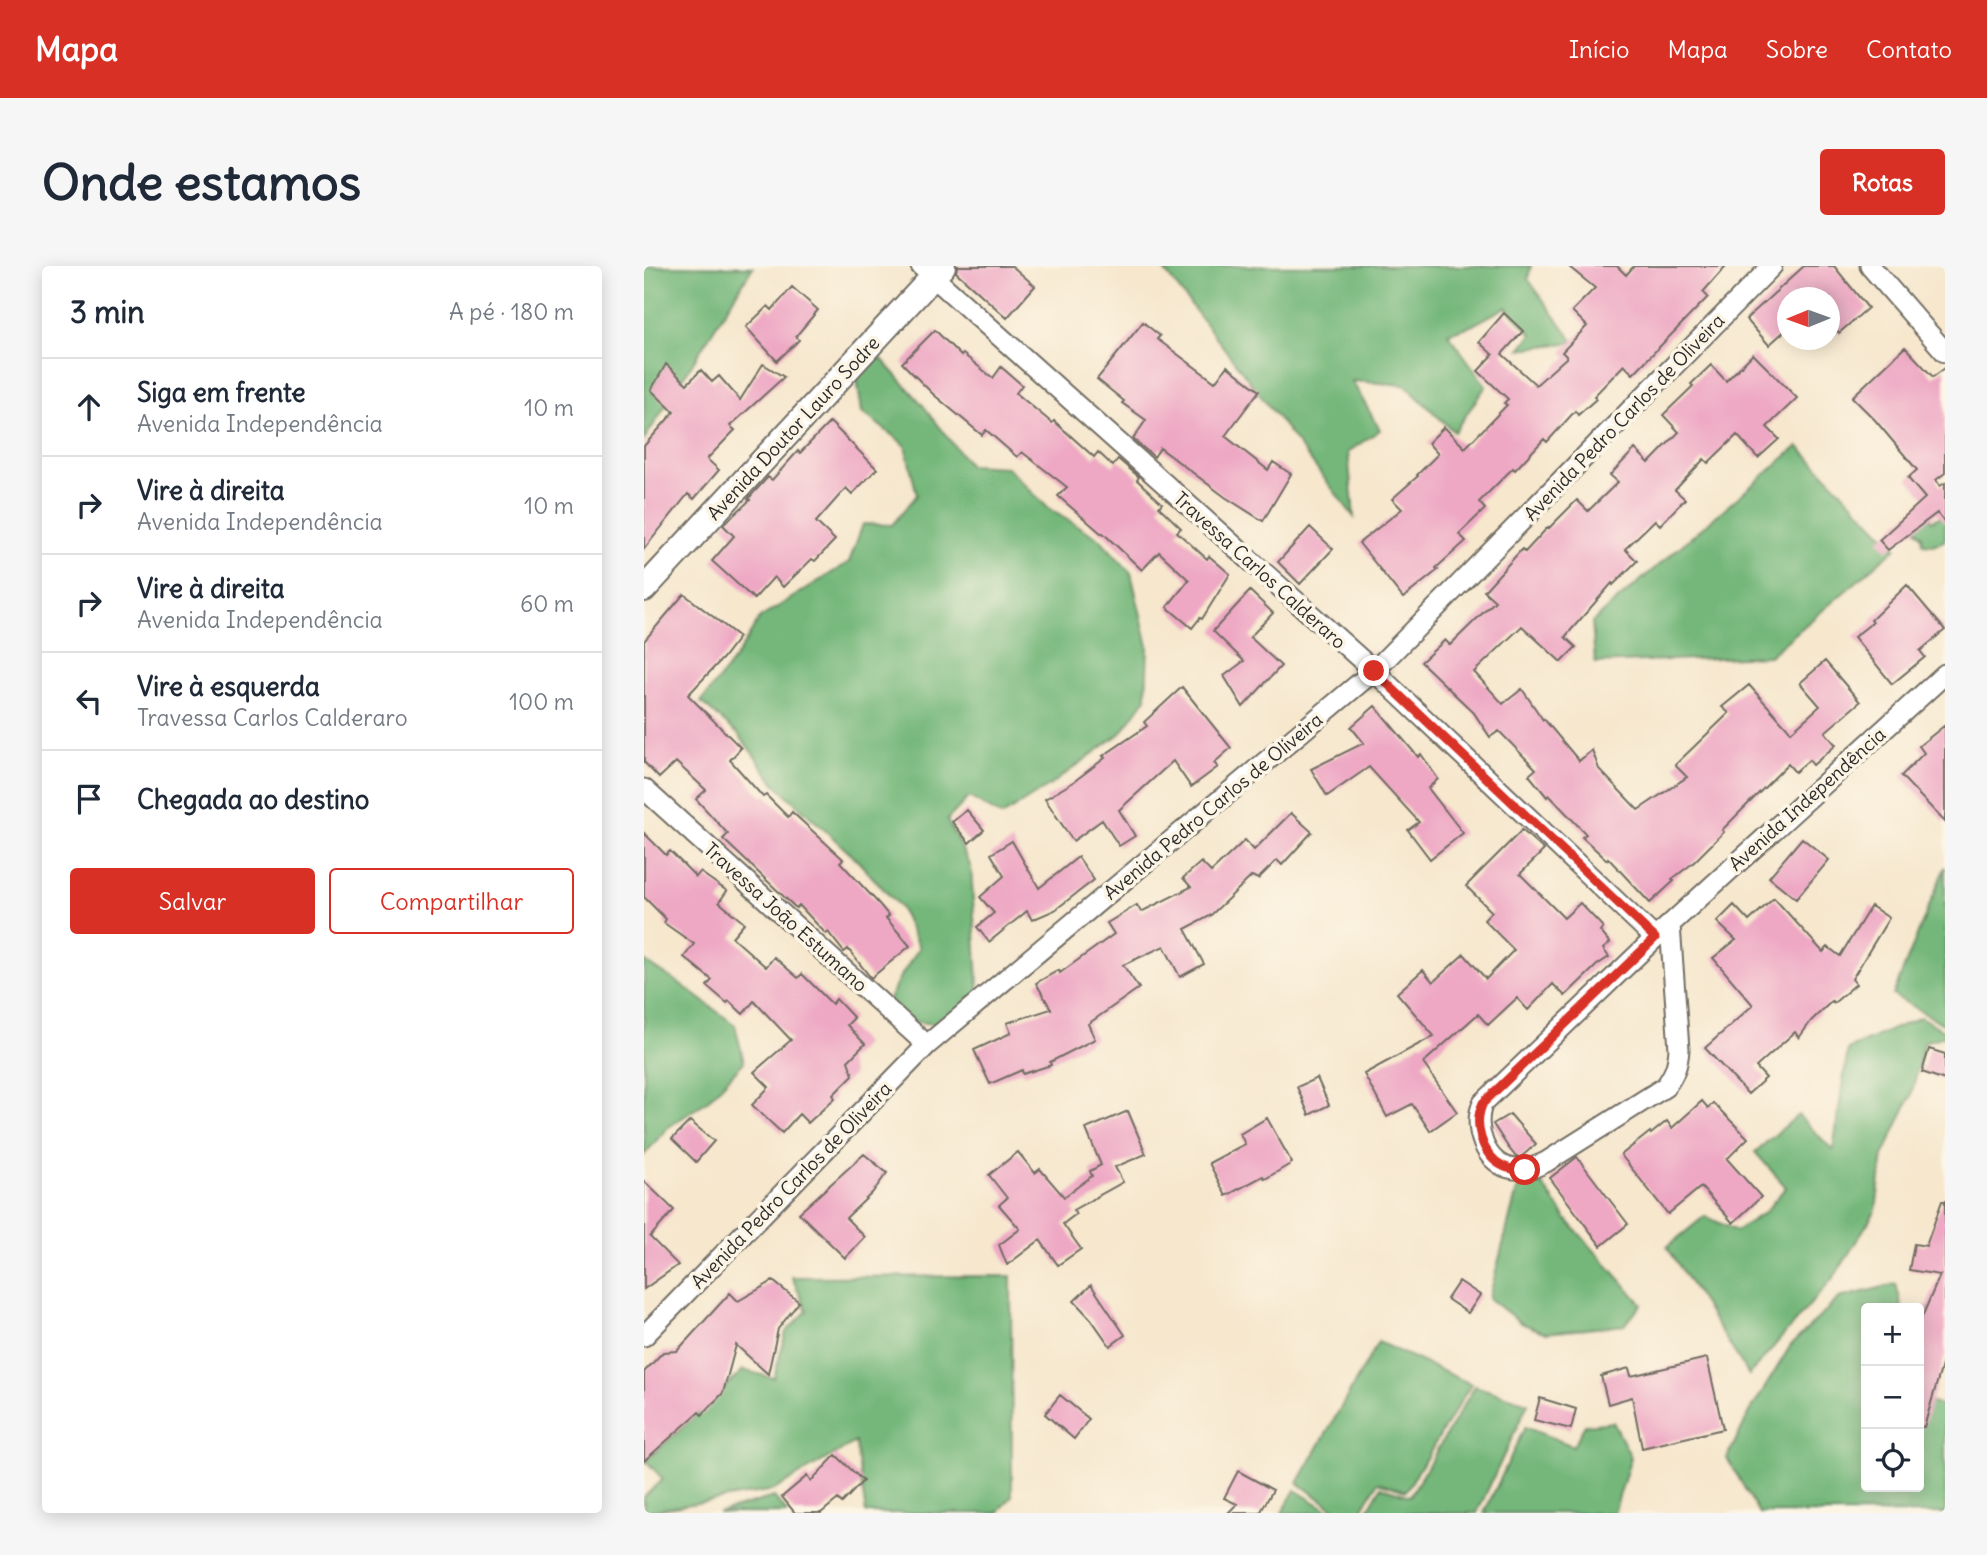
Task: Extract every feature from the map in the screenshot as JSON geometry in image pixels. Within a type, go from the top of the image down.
[{"type":"street","name":"Avenida Pedro Carlos de Oliveira","points":[[644,1336],[927,1045],[1374,671],[1772,266]]},
{"type":"street","points":[[1870,266],[1945,352]]},
{"type":"street","name":"Travessa Carlos Calderaro","points":[[932,270],[1663,931]]},
{"type":"street","name":"Avenida Doutor Lauro Sodre","points":[[644,589],[932,270]]},
{"type":"street","name":"Avenida Independência","points":[[1663,931],[1679,1049],[1678,1066],[1672,1078],[1665,1087],[1546,1162],[1525,1170],[1501,1166],[1480,1137],[1479,1111],[1483,1103],[1663,931],[1945,674]]},
{"type":"street","name":"Travessa João Estumano","points":[[644,789],[927,1045]]},
{"type":"green space","points":[[644,266],[753,267],[644,440]]},
{"type":"green space","points":[[1161,266],[1531,266],[1528,279],[1574,342],[1520,349],[1532,334],[1506,307],[1471,326],[1448,333],[1486,386],[1454,432],[1405,385],[1352,381],[1380,430],[1348,452],[1354,517]]},
{"type":"green space","points":[[881,358],[922,404],[969,465],[1007,467],[1049,509],[1100,539],[1131,573],[1148,646],[1146,698],[1122,732],[1052,784],[1002,816],[969,797],[947,820],[971,867],[979,998],[945,1025],[915,1022],[885,1007],[919,948],[900,907],[855,858],[777,786],[738,734],[701,702],[734,660],[760,618],[849,562],[863,524],[892,525],[917,495],[905,445],[862,412],[856,373]]},
{"type":"green space","points":[[1798,446],[1896,548],[1769,656],[1595,663],[1592,622]]},
{"type":"green space","points":[[1920,507],[1932,521],[1945,514],[1945,541],[1932,545],[1923,544],[1922,536],[1913,525]]},
{"type":"green space","points":[[1945,867],[1945,1025],[1893,995]]},
{"type":"green space","points":[[644,961],[682,985],[735,1025],[744,1062],[707,1101],[667,1128],[644,1155]]},
{"type":"green space","points":[[1920,1017],[1945,1031],[1945,1036],[1924,1042],[1911,1096],[1883,1156],[1876,1210],[1834,1277],[1749,1375],[1667,1247],[1705,1216],[1736,1231],[1765,1212],[1786,1187],[1755,1152],[1798,1115],[1833,1150],[1848,1049]]},
{"type":"green space","points":[[1538,1178],[1567,1220],[1642,1304],[1625,1325],[1546,1333],[1521,1323],[1489,1298],[1517,1190]]},
{"type":"green space","points":[[1011,1276],[1012,1496],[998,1513],[866,1513],[855,1442],[774,1490],[644,1512],[644,1497],[663,1479],[646,1461],[743,1370],[774,1378],[786,1332],[807,1311],[792,1277]]},
{"type":"green space","points":[[1896,1284],[1901,1303],[1861,1303],[1861,1492],[1924,1492],[1924,1401],[1945,1406],[1945,1513],[1759,1513],[1727,1458],[1751,1410],[1791,1345],[1839,1298]]},
{"type":"green space","points":[[1378,1342],[1471,1384],[1406,1491],[1378,1482],[1360,1513],[1340,1513],[1298,1483]]},
{"type":"green space","points":[[1475,1386],[1528,1403],[1477,1513],[1366,1513],[1381,1487],[1410,1496]]},
{"type":"green space","points":[[1613,1422],[1631,1457],[1614,1513],[1484,1513],[1525,1427],[1573,1446],[1585,1425]]},
{"type":"green space","points":[[1295,1490],[1333,1513],[1282,1513]]},
{"type":"green space","points":[[774,1497],[788,1513],[718,1513]]},
{"type":"building","points":[[957,266],[1012,266],[1035,286],[1007,318],[956,272]]},
{"type":"building","points":[[1568,266],[1617,266],[1626,275],[1634,266],[1726,266],[1703,292],[1708,297],[1633,374],[1624,365],[1594,396],[1596,399],[1578,415],[1575,411],[1547,442],[1544,439],[1479,502],[1485,509],[1459,534],[1466,541],[1436,568],[1438,570],[1403,598],[1359,543],[1402,509],[1392,499],[1438,454],[1428,443],[1444,427],[1465,448],[1507,405],[1504,403],[1508,399],[1478,371],[1493,355],[1479,342],[1504,313],[1523,331],[1502,354],[1536,385],[1567,357],[1562,352],[1587,326],[1572,311],[1595,288]]},
{"type":"building","points":[[1804,266],[1834,266],[1868,308],[1840,332],[1840,287],[1781,287]]},
{"type":"building","points":[[792,287],[818,310],[796,336],[799,340],[777,361],[746,327],[768,306],[772,310]]},
{"type":"building","points":[[1777,291],[1777,338],[1769,345],[1746,319]]},
{"type":"building","points":[[1143,322],[1160,336],[1157,339],[1215,382],[1227,366],[1259,391],[1225,436],[1268,470],[1273,462],[1291,474],[1263,521],[1225,497],[1160,448],[1154,457],[1133,439],[1146,420],[1122,403],[1124,401],[1097,379]]},
{"type":"building","points":[[935,330],[961,356],[963,354],[993,378],[1001,367],[1022,385],[1016,393],[1052,423],[1054,421],[1094,457],[1098,452],[1113,466],[1118,459],[1139,477],[1137,480],[1162,503],[1159,507],[1181,528],[1177,532],[1207,559],[1209,556],[1230,574],[1202,619],[1192,628],[1167,607],[1189,580],[1159,552],[1142,570],[1058,496],[1067,487],[1022,452],[1017,457],[986,430],[982,435],[933,394],[902,363]]},
{"type":"building","points":[[1905,347],[1933,377],[1945,368],[1945,473],[1936,480],[1940,486],[1945,483],[1945,523],[1937,513],[1888,550],[1879,540],[1925,498],[1908,478],[1917,470],[1852,397]]},
{"type":"building","points":[[1753,354],[1797,398],[1767,427],[1779,439],[1758,458],[1737,435],[1708,463],[1704,459],[1675,490],[1685,499],[1660,525],[1655,520],[1625,549],[1637,561],[1613,585],[1612,583],[1565,637],[1576,647],[1561,662],[1522,626],[1474,672],[1503,704],[1522,689],[1543,720],[1579,761],[1592,750],[1599,769],[1638,810],[1687,777],[1675,765],[1729,713],[1722,707],[1749,685],[1791,732],[1820,706],[1800,683],[1825,661],[1860,702],[1825,732],[1836,745],[1813,765],[1809,760],[1795,772],[1788,764],[1722,830],[1724,832],[1650,903],[1608,858],[1607,860],[1582,837],[1586,834],[1549,795],[1547,797],[1529,775],[1536,769],[1499,731],[1490,737],[1474,713],[1421,662],[1445,640],[1450,645],[1495,601],[1484,591],[1522,549],[1525,552],[1577,500],[1588,511],[1618,482],[1610,475],[1635,449],[1649,463],[1679,432],[1663,415],[1711,365],[1726,381]]},
{"type":"building","points":[[666,364],[687,384],[701,370],[712,382],[719,376],[740,400],[763,364],[784,377],[730,426],[735,430],[707,459],[719,470],[694,499],[688,494],[644,549],[644,446],[674,412],[651,390]]},
{"type":"building","points":[[830,422],[877,469],[852,494],[846,488],[816,522],[835,540],[815,561],[812,559],[783,587],[774,577],[754,599],[712,561],[734,536],[723,525],[750,500],[748,499],[768,477],[772,480],[798,451],[800,453]]},
{"type":"building","points":[[1310,527],[1333,549],[1300,584],[1278,562]]},
{"type":"building","points":[[1907,585],[1945,630],[1920,651],[1925,657],[1892,684],[1854,637],[1873,622],[1871,620]]},
{"type":"building","points":[[1250,591],[1273,613],[1250,637],[1281,666],[1243,707],[1224,676],[1244,661],[1213,631]]},
{"type":"building","points":[[684,594],[739,637],[688,695],[741,748],[730,760],[763,797],[766,795],[788,817],[792,812],[843,859],[840,862],[880,905],[889,916],[886,918],[910,946],[871,978],[848,949],[844,952],[828,932],[826,934],[799,905],[796,908],[723,839],[728,834],[696,799],[706,790],[676,762],[659,778],[644,762],[644,641]]},
{"type":"building","points":[[1182,687],[1231,748],[1214,763],[1218,767],[1191,787],[1173,761],[1119,810],[1135,836],[1119,846],[1102,820],[1073,841],[1045,799],[1072,783],[1105,758],[1103,756],[1147,726],[1144,722]]},
{"type":"building","points":[[1375,706],[1418,757],[1421,754],[1438,779],[1428,788],[1463,833],[1430,859],[1408,830],[1419,822],[1369,767],[1327,796],[1311,769],[1364,743],[1351,727]]},
{"type":"building","points":[[1945,725],[1945,822],[1901,776],[1924,753],[1919,746]]},
{"type":"building","points":[[967,810],[984,830],[969,843],[952,822]]},
{"type":"building","points":[[1291,813],[1312,832],[1282,865],[1277,860],[1258,879],[1252,876],[1210,916],[1185,929],[1204,964],[1180,977],[1164,946],[1123,965],[1139,988],[1088,1024],[1095,1039],[1050,1062],[1051,1065],[1023,1074],[1022,1070],[990,1084],[974,1050],[1011,1033],[1007,1023],[1051,1009],[1036,983],[1059,970],[1060,973],[1114,934],[1107,923],[1137,905],[1141,912],[1191,887],[1183,878],[1201,862],[1211,872],[1245,840],[1254,850]]},
{"type":"building","points":[[1522,830],[1544,850],[1520,874],[1564,918],[1580,903],[1603,927],[1600,931],[1610,943],[1603,949],[1609,957],[1565,996],[1553,984],[1528,1010],[1517,998],[1488,1025],[1478,1014],[1423,1063],[1457,1112],[1430,1131],[1412,1104],[1387,1117],[1364,1074],[1434,1036],[1397,993],[1423,970],[1433,982],[1464,954],[1486,979],[1514,950],[1484,920],[1492,912],[1466,886]]},
{"type":"building","points":[[644,833],[666,855],[670,851],[696,877],[700,872],[727,891],[719,902],[744,923],[732,937],[766,967],[774,957],[798,978],[802,974],[832,1004],[836,999],[854,1018],[847,1025],[865,1044],[848,1061],[853,1075],[833,1095],[835,1098],[808,1123],[799,1114],[782,1133],[752,1105],[769,1087],[754,1072],[791,1040],[754,1001],[743,1014],[729,1001],[727,1003],[707,986],[712,980],[684,957],[694,944],[664,923],[666,919],[644,897]]},
{"type":"building","points":[[1802,838],[1829,860],[1796,899],[1769,877]]},
{"type":"building","points":[[1012,841],[1039,888],[1078,857],[1094,880],[1055,910],[1032,920],[1027,911],[989,942],[977,927],[994,913],[980,897],[1004,876],[991,854]]},
{"type":"building","points":[[1774,898],[1823,952],[1828,947],[1840,956],[1871,906],[1889,918],[1852,979],[1856,984],[1834,1003],[1832,1001],[1811,1021],[1799,1038],[1795,1032],[1756,1067],[1766,1078],[1748,1094],[1705,1048],[1753,1005],[1713,958],[1736,940],[1717,922],[1734,905],[1749,921]]},
{"type":"building","points":[[1929,1049],[1945,1054],[1945,1080],[1922,1072]]},
{"type":"building","points":[[1317,1078],[1329,1105],[1309,1115],[1297,1087]]},
{"type":"building","points":[[1702,1101],[1708,1108],[1713,1103],[1748,1138],[1727,1159],[1761,1197],[1733,1223],[1701,1187],[1668,1214],[1621,1155],[1667,1121],[1672,1128]]},
{"type":"building","points":[[1128,1111],[1146,1154],[1115,1167],[1123,1182],[1073,1210],[1076,1214],[1063,1224],[1081,1249],[1058,1265],[1040,1240],[1007,1265],[999,1245],[1020,1229],[999,1205],[1007,1198],[989,1175],[1018,1152],[1035,1173],[1040,1169],[1064,1197],[1092,1176],[1090,1171],[1101,1165],[1086,1129]]},
{"type":"building","points":[[1510,1114],[1536,1144],[1521,1157],[1516,1157],[1493,1124]]},
{"type":"building","points":[[1267,1118],[1292,1163],[1265,1179],[1263,1176],[1226,1196],[1209,1163],[1245,1144],[1240,1134]]},
{"type":"building","points":[[690,1121],[714,1141],[696,1162],[672,1139]]},
{"type":"building","points":[[864,1154],[887,1173],[872,1193],[846,1218],[865,1237],[845,1258],[799,1213]]},
{"type":"building","points":[[1577,1157],[1628,1224],[1601,1246],[1550,1178]]},
{"type":"building","points":[[644,1181],[674,1210],[650,1237],[678,1265],[644,1289]]},
{"type":"building","points":[[1942,1201],[1945,1201],[1945,1355],[1924,1427],[1924,1312],[1940,1275],[1909,1270],[1914,1244],[1926,1246]]},
{"type":"building","points":[[773,1281],[799,1302],[778,1329],[768,1374],[736,1345],[723,1393],[702,1415],[699,1412],[644,1461],[644,1372],[663,1352],[677,1351],[730,1293],[738,1301]]},
{"type":"building","points":[[1459,1281],[1480,1295],[1468,1313],[1447,1299]]},
{"type":"building","points":[[1091,1285],[1125,1335],[1110,1346],[1074,1301]]},
{"type":"building","points":[[1707,1358],[1723,1429],[1642,1448],[1632,1397],[1608,1404],[1601,1376],[1629,1368],[1631,1376]]},
{"type":"building","points":[[1060,1395],[1089,1419],[1074,1439],[1045,1414]]},
{"type":"building","points":[[1540,1398],[1576,1409],[1571,1429],[1534,1420]]},
{"type":"building","points":[[836,1455],[863,1481],[842,1503],[838,1499],[821,1513],[795,1513],[782,1497],[807,1476],[811,1481]]},
{"type":"building","points":[[1238,1471],[1273,1490],[1260,1513],[1228,1513],[1237,1504],[1224,1498]]},
{"type":"route","points":[[1374,671],[1655,938],[1483,1103],[1478,1123],[1480,1137],[1490,1154],[1501,1166],[1525,1170]]}]
